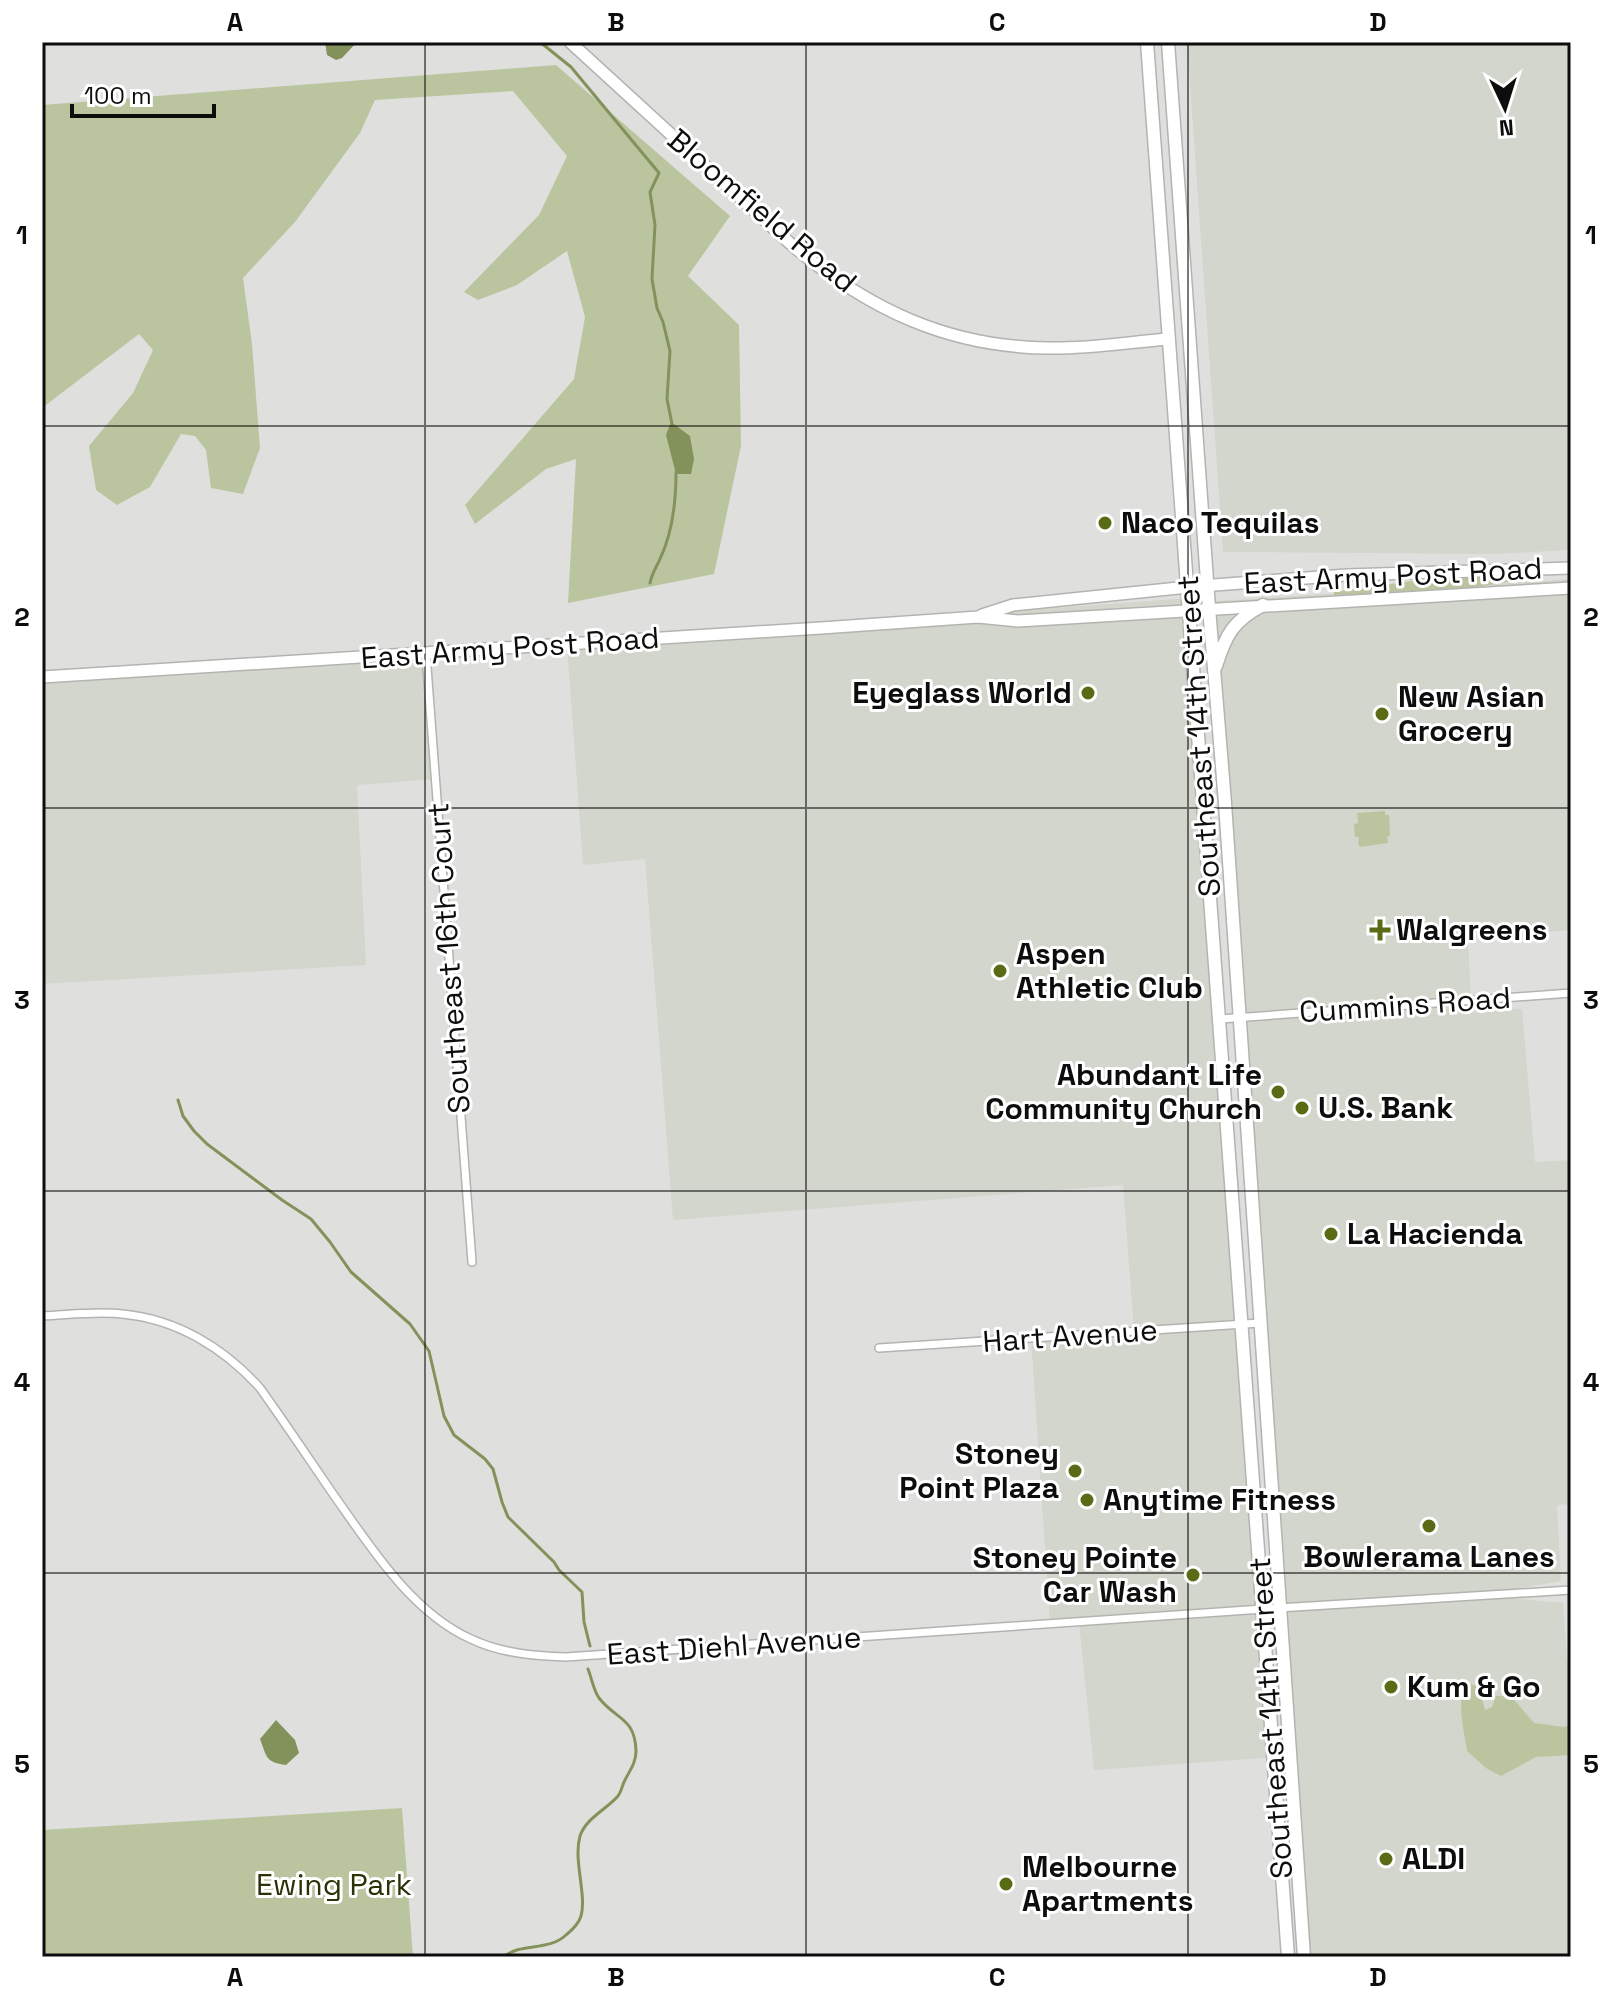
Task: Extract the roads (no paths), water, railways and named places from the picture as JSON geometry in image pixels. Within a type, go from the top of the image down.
[{"type":"main road","name":"Bloomfield Road","points":[[570,42],[824,272],[893,313],[969,339],[1012,346],[1070,348],[1169,339]]},
{"type":"main road","name":"Southeast 14th Street","points":[[1147,42],[1288,1957]]},
{"type":"main road","name":"Southeast 14th Street","points":[[1168,42],[1225,803],[1304,1957]]},
{"type":"main road","name":"East Army Post Road","points":[[978,617],[1013,605],[1188,587],[1346,575],[1571,568]]},
{"type":"main road","name":"East Army Post Road","points":[[42,677],[978,617],[1018,621],[1571,588]]},
{"type":"main road","points":[[1214,673],[1224,641],[1247,613],[1263,605]]},
{"type":"street","name":"Southeast 16th Court","points":[[426,654],[472,1262]]},
{"type":"street","name":"Cummins Road","points":[[1220,1019],[1571,993]]},
{"type":"street","name":"East Diehl Avenue","points":[[42,1316],[101,1313],[142,1317],[181,1329],[215,1347],[260,1388],[372,1549],[399,1582],[454,1630],[498,1649],[566,1657],[1571,1590]]},
{"type":"street","name":"Hart Avenue","points":[[879,1348],[1260,1323]]},
{"type":"waterway","points":[[540,42],[571,67],[659,173],[650,192],[655,225],[652,279],[670,351],[667,399],[672,424]]},
{"type":"waterway","points":[[650,583],[671,528],[676,472]]},
{"type":"waterway","points":[[178,1100],[183,1116],[207,1144],[311,1219],[351,1272],[410,1324],[429,1351],[444,1416],[454,1435],[493,1469],[508,1517],[582,1592],[584,1622],[590,1646]]},
{"type":"waterway","points":[[504,1957],[518,1950],[551,1944],[579,1921],[582,1908],[578,1856],[580,1836],[592,1819],[618,1796],[635,1759],[632,1731],[599,1698],[588,1669]]},
{"type":"place","name":"Naco Tequilas","points":[[1105,523]]},
{"type":"place","name":"Eyeglass World","points":[[1088,693]]},
{"type":"place","name":"New Asian Grocery","points":[[1382,714]]},
{"type":"place","name":"Walgreens","points":[[1380,930]]},
{"type":"place","name":"Aspen Athletic Club","points":[[1000,971]]},
{"type":"place","name":"Abundant Life Community Church","points":[[1278,1092]]},
{"type":"place","name":"U.S. Bank","points":[[1302,1108]]},
{"type":"place","name":"La Hacienda","points":[[1331,1234]]},
{"type":"place","name":"Stoney Point Plaza","points":[[1075,1471]]},
{"type":"place","name":"Anytime Fitness","points":[[1087,1500]]},
{"type":"place","name":"Bowlerama Lanes","points":[[1429,1526]]},
{"type":"place","name":"Stoney Pointe Car Wash","points":[[1193,1575]]},
{"type":"place","name":"Kum & Go","points":[[1391,1687]]},
{"type":"place","name":"ALDI","points":[[1386,1859]]},
{"type":"place","name":"Melbourne Apartments","points":[[1006,1884]]},
{"type":"park label","name":"Ewing Park","points":[[334,1885]]}]
